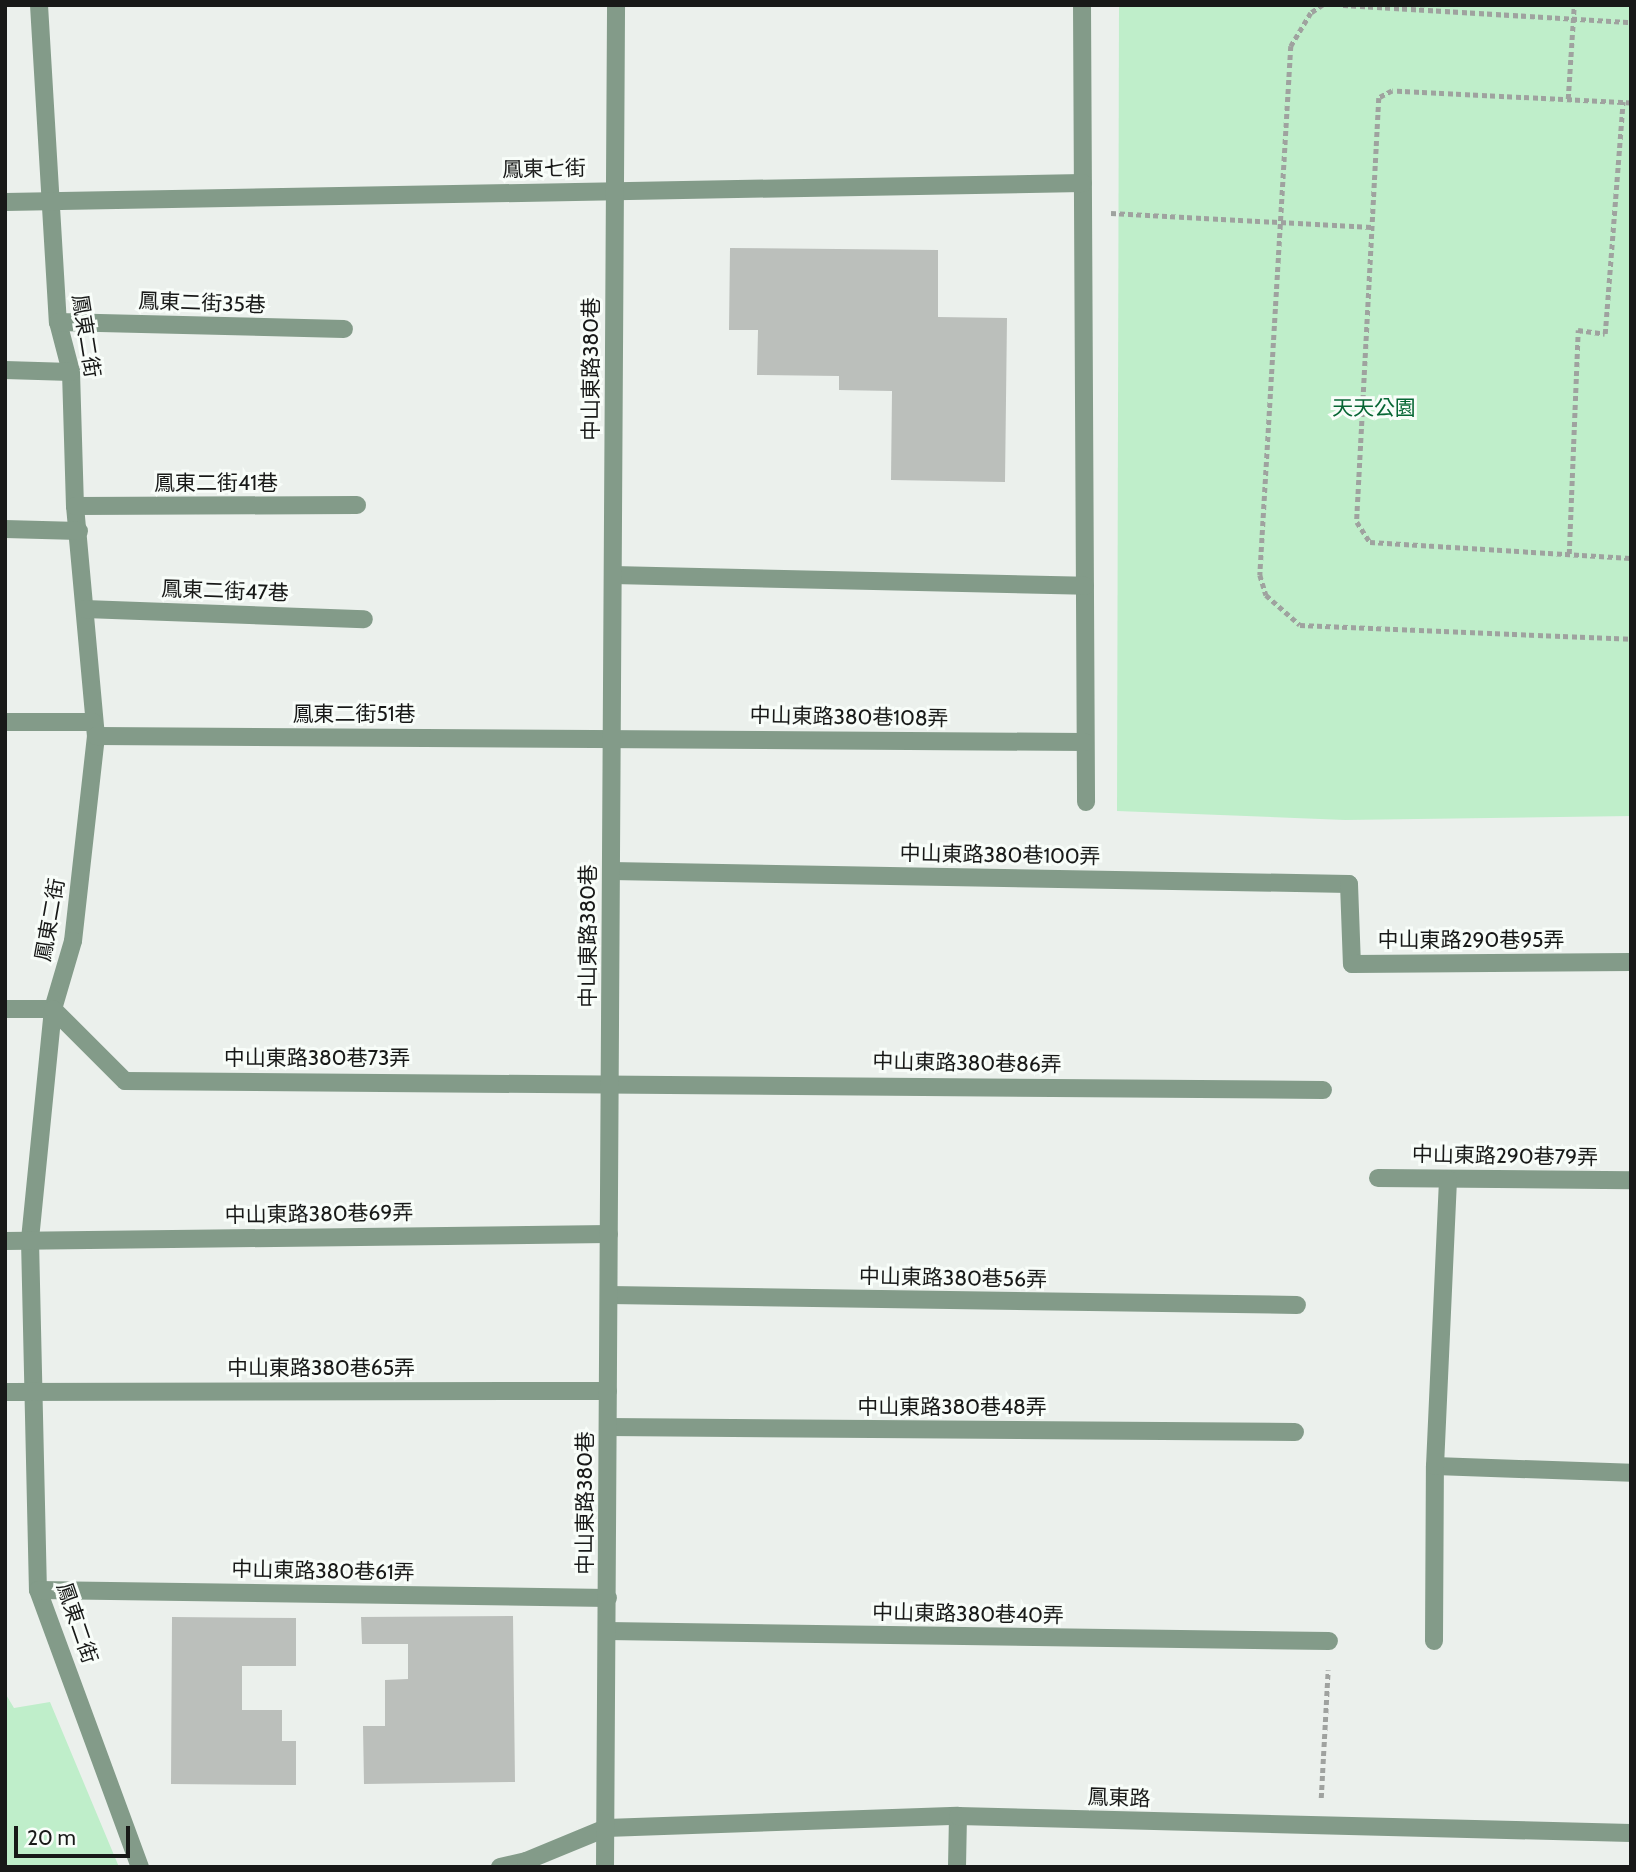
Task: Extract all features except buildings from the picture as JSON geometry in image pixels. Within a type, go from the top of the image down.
[{"type":"street","name":"鳳東二街","points":[[39,5],[58,322],[71,372],[75,506],[94,729],[73,942],[53,1009],[30,1240],[38,1590],[140,1867]]},
{"type":"street","name":"中山東路380巷","points":[[604,1867],[608,1598],[616,5]]},
{"type":"street","points":[[1082,5],[1086,802]]},
{"type":"street","name":"鳳東七街","points":[[5,202],[1083,183]]},
{"type":"street","name":"鳳東二街35巷","points":[[58,322],[344,329]]},
{"type":"street","points":[[5,370],[71,372]]},
{"type":"street","name":"鳳東二街41巷","points":[[75,506],[357,505]]},
{"type":"street","points":[[5,528],[79,531]]},
{"type":"street","points":[[613,575],[1085,586]]},
{"type":"street","name":"鳳東二街47巷","points":[[85,609],[363,619]]},
{"type":"street","name":"鳳東二街51巷","points":[[5,722],[94,729],[612,737]]},
{"type":"street","name":"中山東路380巷108弄","points":[[612,737],[1085,742]]},
{"type":"street","name":"中山東路380巷100弄","points":[[611,871],[1349,884],[1350,923]]},
{"type":"street","name":"中山東路290巷95弄","points":[[1350,923],[1352,964],[1631,962]]},
{"type":"street","points":[[5,1009],[53,1009]]},
{"type":"street","name":"中山東路380巷73弄","points":[[53,1009],[125,1080],[610,1081]]},
{"type":"street","name":"中山東路380巷86弄","points":[[610,1081],[1324,1090]]},
{"type":"street","name":"中山東路290巷79弄","points":[[1378,1178],[1631,1180]]},
{"type":"street","points":[[1434,1641],[1435,1466],[1448,1179]]},
{"type":"street","name":"中山東路380巷69弄","points":[[5,1241],[609,1234]]},
{"type":"street","name":"中山東路380巷56弄","points":[[609,1296],[1297,1305]]},
{"type":"street","name":"中山東路380巷65弄","points":[[5,1392],[608,1391]]},
{"type":"street","name":"中山東路380巷48弄","points":[[608,1427],[1295,1432]]},
{"type":"street","points":[[1435,1466],[1631,1474]]},
{"type":"street","name":"中山東路380巷61弄","points":[[38,1590],[608,1598]]},
{"type":"street","name":"中山東路380巷40弄","points":[[607,1632],[1329,1641]]},
{"type":"street","points":[[957,1867],[958,1816]]},
{"type":"street","name":"鳳東路","points":[[606,1828],[958,1816],[1631,1833]]},
{"type":"street","points":[[500,1867],[526,1861],[606,1828]]},
{"type":"path","points":[[1323,5],[1311,13],[1292,46],[1260,575],[1266,595],[1300,625],[1631,639]]},
{"type":"path","points":[[1343,5],[1631,22]]},
{"type":"path","points":[[1568,99],[1574,5]]},
{"type":"path","points":[[1631,103],[1392,91],[1379,99],[1357,522],[1370,542],[1631,558]]},
{"type":"path","points":[[1569,554],[1578,330],[1605,334],[1623,102]]},
{"type":"path","points":[[1083,211],[1372,227]]},
{"type":"path","points":[[1320,1827],[1329,1641]]},
{"type":"green space","name":"天天公園","points":[[1119,5],[1631,5],[1631,816],[1345,820],[1117,811]]},
{"type":"green space","points":[[5,1693],[14,1708],[50,1702],[119,1867],[5,1867]]}]
